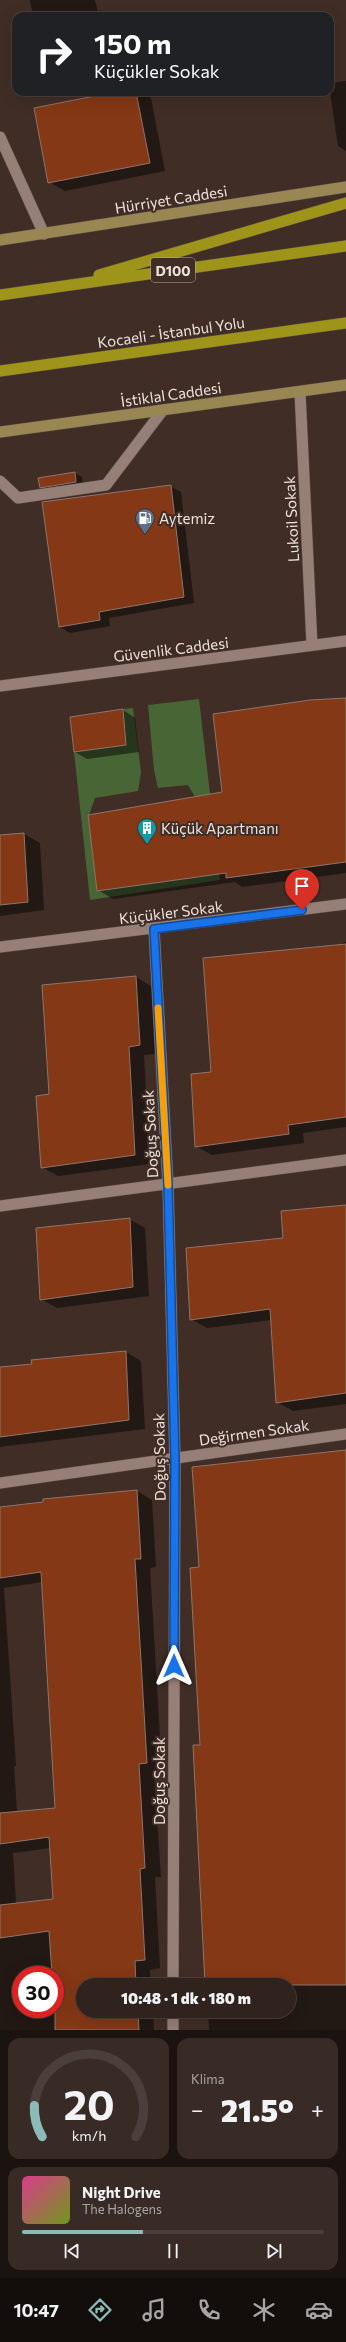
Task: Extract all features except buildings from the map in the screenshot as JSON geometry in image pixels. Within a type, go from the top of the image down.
[{"type":"highway","points":[[61,286],[346,203]]},
{"type":"highway","name":"D100","points":[[0,295],[346,246]]},
{"type":"highway","name":"Kocaeli - İstanbul Yolu","points":[[0,371],[346,323]]},
{"type":"main road","name":"Hürriyet Caddesi","points":[[0,240],[346,187]]},
{"type":"main road","name":"İstiklal Caddesi","points":[[0,432],[346,386]]},
{"type":"street","points":[[0,137],[44,234]]},
{"type":"street","name":"Lukoil Sokak","points":[[300,392],[312,645]]},
{"type":"street","points":[[0,481],[18,498],[106,486],[163,410]]},
{"type":"street","name":"Güvenlik Caddesi","points":[[0,686],[346,641]]},
{"type":"street","name":"Küçükler Sokak","points":[[0,947],[346,904]]},
{"type":"street","name":"Doğuş Sokak","points":[[154,929],[168,1185],[175,1459],[173,1978]]},
{"type":"street","points":[[0,1206],[168,1185],[346,1160]]},
{"type":"street","name":"Değirmen Sokak","points":[[0,1483],[346,1434]]},
{"type":"street","points":[[173,2018],[173,2030]]},
{"type":"green space","points":[[199,699],[220,880],[90,900],[74,752],[126,745],[123,709],[133,708],[141,772],[138,791],[95,798],[89,815],[97,891],[205,876],[195,797],[188,785],[158,788],[154,770],[148,705]]},
{"type":"slow traffic","points":[[158,1008],[168,1185]]},
{"type":"place","name":"Aytemiz","points":[[145,535]]},
{"type":"place","name":"Küçük Apartmanı","points":[[147,845]]},
{"type":"route","points":[[174,1666],[175,1459],[168,1185],[154,929],[302,910]]}]
